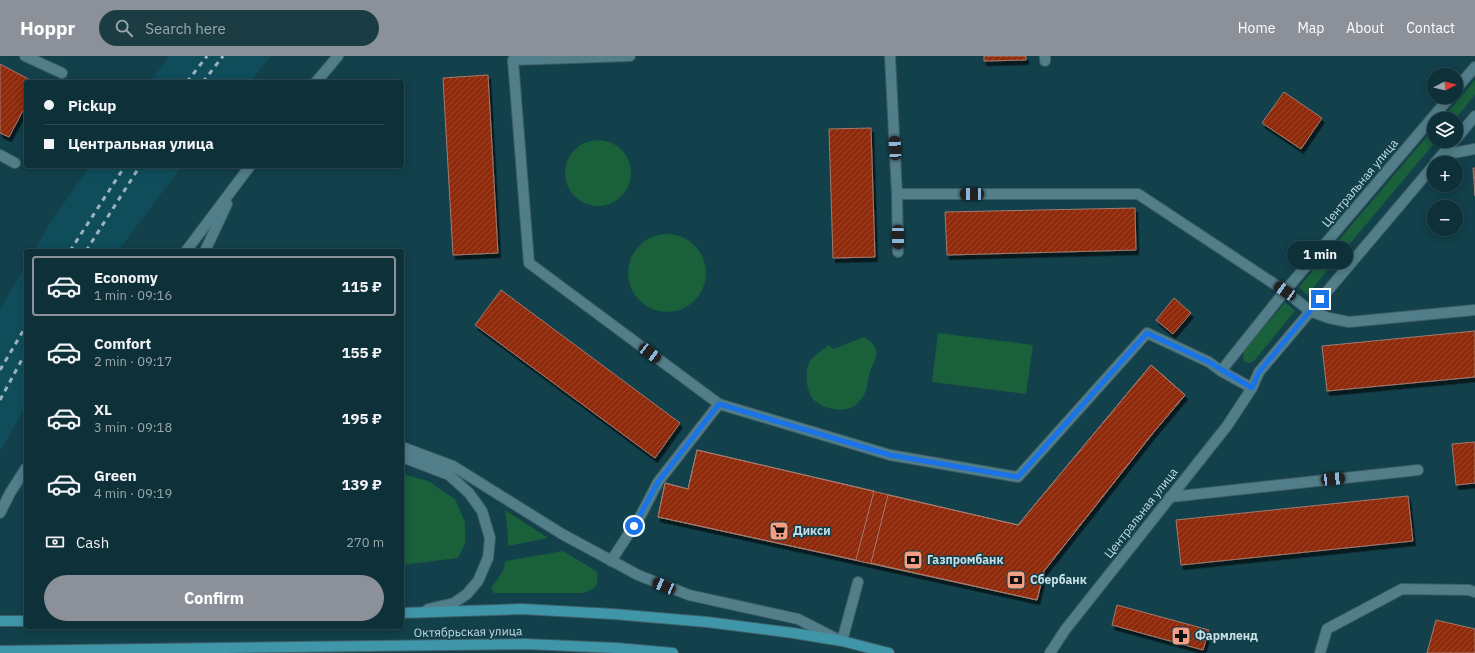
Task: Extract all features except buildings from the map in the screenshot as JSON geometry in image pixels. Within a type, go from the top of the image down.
[{"type":"main road","name":"Октябрьская улица","points":[[404,613],[522,609],[613,614],[707,622],[793,633],[842,641],[889,653]]},
{"type":"main road","points":[[0,621],[24,621]]},
{"type":"main road","name":"Октябрьская улица","points":[[0,651],[526,644],[616,648],[673,653]]},
{"type":"street","points":[[25,56],[62,73]]},
{"type":"street","points":[[318,80],[338,56]]},
{"type":"street","points":[[630,56],[513,60],[529,263],[719,404],[890,455],[1018,477],[1147,333],[1209,362],[1252,388]]},
{"type":"street","points":[[890,56],[897,194],[898,252]]},
{"type":"street","points":[[1463,81],[1475,67]]},
{"type":"street","name":"Центральная улица","points":[[1221,370],[1285,291],[1444,104]]},
{"type":"street","points":[[1463,131],[1475,116]]},
{"type":"street","name":"Центральная улица","points":[[1442,155],[1448,148]]},
{"type":"street","points":[[1442,155],[1475,149]]},
{"type":"street","points":[[0,155],[15,163]]},
{"type":"street","points":[[188,249],[248,168]]},
{"type":"street","name":"Центральная улица","points":[[1052,649],[1065,630],[1228,426],[1252,388],[1259,372],[1427,173]]},
{"type":"street","points":[[206,249],[237,183]]},
{"type":"street","points":[[897,194],[1138,194],[1285,291],[1310,311],[1329,318],[1349,322],[1475,310]]},
{"type":"street","points":[[611,561],[641,515],[658,482],[719,404]]},
{"type":"street","points":[[404,448],[453,466],[562,534],[611,561],[651,580],[689,595],[798,619],[842,641],[858,582]]},
{"type":"street","points":[[404,458],[448,475],[470,493],[482,511],[490,538],[488,558],[478,581],[467,594],[454,603],[404,613]]},
{"type":"street","points":[[1170,497],[1418,470]]},
{"type":"street","points":[[0,513],[10,493],[24,471]]},
{"type":"street","points":[[10,493],[24,478]]},
{"type":"street","points":[[1320,653],[1328,629],[1402,590],[1469,590],[1475,592]]},
{"type":"shaded area","points":[[169,56],[271,56],[252,80],[151,80]]},
{"type":"shaded area","points":[[89,168],[180,168],[120,249],[35,249],[52,220]]},
{"type":"shaded area","points":[[24,267],[24,409],[0,451],[0,309]]},
{"type":"green space","points":[[1475,80],[1475,95],[1461,112],[1448,112],[1455,104],[1463,104],[1463,94]]},
{"type":"green space","points":[[1427,136],[1427,148],[1430,148],[1307,295],[1299,287]]},
{"type":"green space","points":[[598,140],[611,143],[621,150],[628,160],[631,173],[628,186],[621,196],[611,203],[598,206],[585,203],[575,196],[568,186],[565,173],[568,160],[575,150],[585,143]]},
{"type":"green space","points":[[667,234],[682,237],[695,245],[703,258],[706,273],[703,288],[695,301],[682,309],[667,312],[652,309],[639,301],[631,288],[628,273],[631,258],[639,245],[652,237]]},
{"type":"green space","points":[[1285,302],[1295,311],[1254,361],[1249,363],[1244,361],[1244,351]]},
{"type":"green space","points":[[938,333],[1033,345],[1026,394],[932,382]]},
{"type":"green space","points":[[864,337],[874,346],[876,350],[876,358],[870,372],[865,394],[862,398],[858,403],[848,409],[842,410],[825,407],[815,401],[812,398],[807,382],[807,370],[810,361],[829,345],[833,349]]},
{"type":"green space","points":[[404,475],[428,481],[455,499],[465,522],[465,543],[458,558],[404,565]]},
{"type":"green space","points":[[505,510],[548,538],[508,546]]},
{"type":"green space","points":[[563,551],[596,571],[598,580],[593,589],[582,593],[494,593],[491,588],[503,571],[505,561]]},
{"type":"railway","points":[[189,80],[207,56]]},
{"type":"railway","points":[[205,80],[223,56]]},
{"type":"railway","points":[[71,249],[124,168]]},
{"type":"railway","points":[[87,249],[139,168]]},
{"type":"railway","points":[[0,370],[24,329]]},
{"type":"railway","points":[[0,400],[24,356]]},
{"type":"place","name":"Дикси","points":[[779,531]]},
{"type":"place","name":"Газпромбанк","points":[[913,560]]},
{"type":"place","name":"Сбербанк","points":[[1016,580]]},
{"type":"place","name":"Фармленд","points":[[1181,636]]},
{"type":"route","points":[[634,526],[658,482],[719,404],[890,455],[1018,477],[1124,356],[1147,333],[1209,362],[1252,388],[1259,372],[1320,299]]}]
